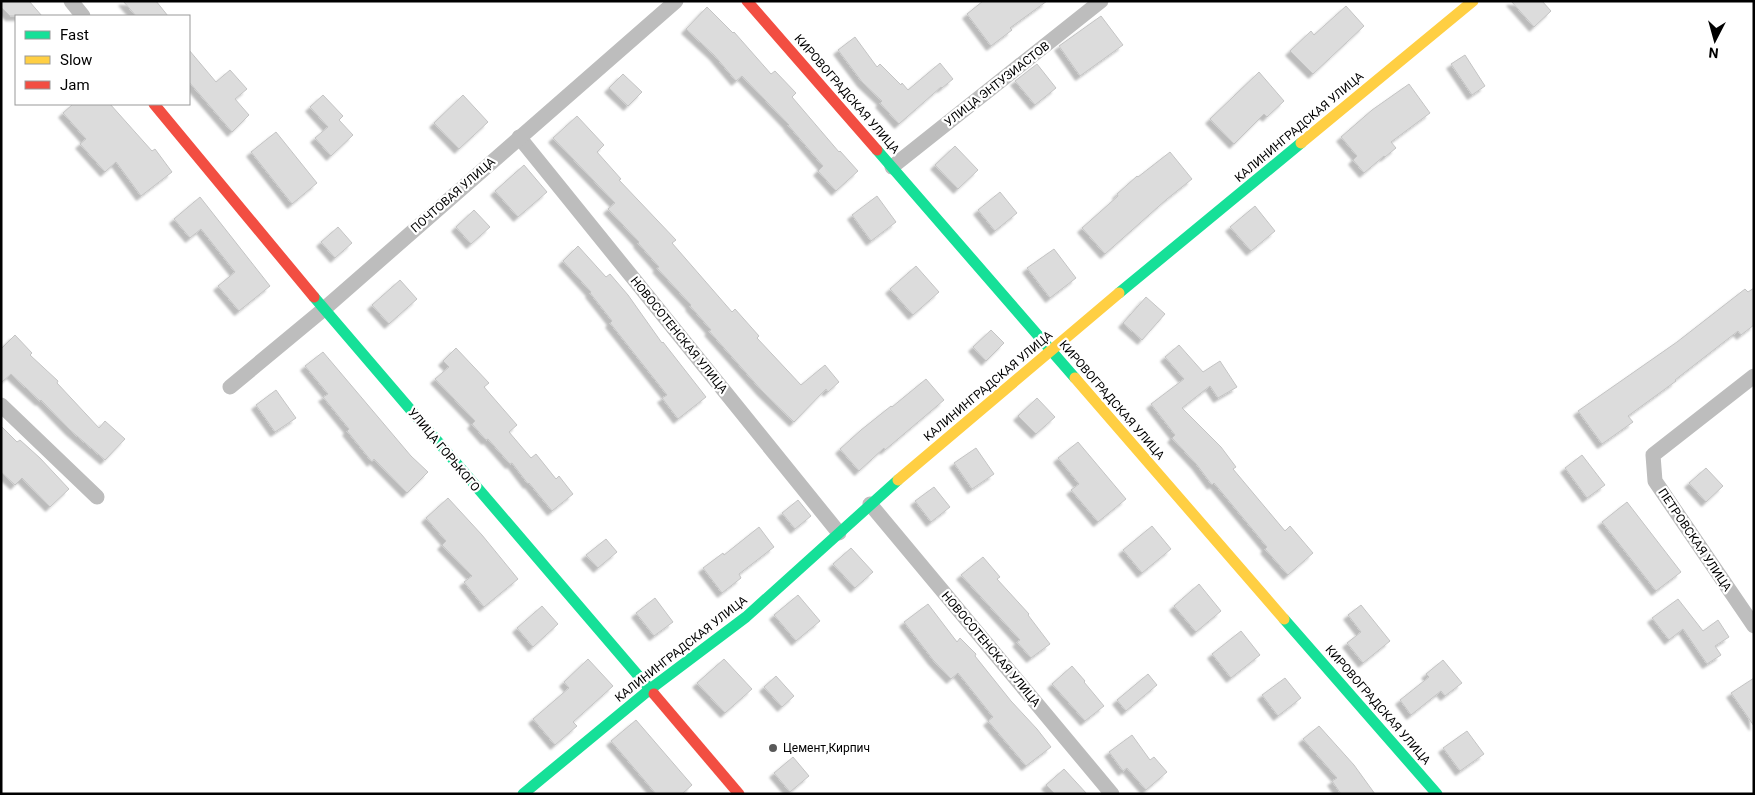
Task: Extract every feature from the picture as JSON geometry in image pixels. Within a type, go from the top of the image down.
[{"type":"street","points":[[71,1],[82,15]]},
{"type":"street","name":"ПОЧТОВАЯ УЛИЦА","points":[[230,387],[324,309],[676,1]]},
{"type":"street","name":"КИРОВОГРАДСКАЯ УЛИЦА","points":[[747,1],[1437,794]]},
{"type":"street","name":"УЛИЦА ЭНТУЗИАСТОВ","points":[[892,167],[1101,1]]},
{"type":"street","name":"КАЛИНИНГРАДСКАЯ УЛИЦА","points":[[523,794],[649,690],[746,617],[870,504],[1050,350],[1473,1]]},
{"type":"street","name":"УЛИЦА ГОРЬКОГО","points":[[155,105],[324,309],[738,794]]},
{"type":"street","name":"НОВОСОТЕНСКАЯ УЛИЦА","points":[[520,137],[839,533]]},
{"type":"street","name":"ПЕТРОВСКАЯ УЛИЦА","points":[[1754,376],[1653,455],[1655,481],[1754,626]]},
{"type":"street","points":[[1,404],[97,498]]},
{"type":"street","name":"НОВОСОТЕНСКАЯ УЛИЦА","points":[[870,504],[1112,794]]},
{"type":"building","points":[[1,1],[29,1],[41,15],[10,16],[1,7]]},
{"type":"building","points":[[123,1],[156,1],[167,15],[135,15]]},
{"type":"building","points":[[983,1],[1047,1],[1010,28],[1012,30],[991,46],[967,14]]},
{"type":"building","points":[[1511,1],[1542,1],[1551,11],[1534,27]]},
{"type":"building","points":[[1346,6],[1364,26],[1313,74],[1290,51],[1311,31],[1314,35]]},
{"type":"building","points":[[707,7],[734,32],[771,74],[775,71],[796,93],[792,97],[839,152],[858,171],[836,191],[818,171],[823,166],[789,125],[742,76],[736,81],[714,55],[686,29]]},
{"type":"building","points":[[1101,16],[1123,45],[1080,76],[1059,46]]},
{"type":"building","points":[[855,37],[877,67],[880,64],[908,90],[940,63],[953,79],[941,87],[899,124],[880,103],[882,101],[862,82],[838,50]]},
{"type":"building","points":[[190,51],[216,82],[230,70],[247,89],[235,99],[249,115],[232,132],[190,83]]},
{"type":"building","points":[[1465,55],[1485,86],[1472,95],[1451,64]]},
{"type":"building","points":[[1037,64],[1056,88],[1035,105],[1015,81]]},
{"type":"building","points":[[1259,72],[1284,101],[1267,117],[1264,114],[1234,144],[1210,119]]},
{"type":"building","points":[[623,74],[642,92],[628,106],[609,88]]},
{"type":"building","points":[[1409,84],[1430,113],[1391,142],[1396,148],[1364,173],[1353,160],[1357,156],[1341,137],[1372,110]]},
{"type":"building","points":[[323,95],[343,116],[339,120],[353,135],[331,156],[315,138],[328,127],[310,107]]},
{"type":"building","points":[[463,95],[488,122],[459,149],[434,123]]},
{"type":"building","points":[[72,105],[111,105],[152,151],[155,149],[172,172],[141,196],[116,162],[105,172],[80,144],[86,139],[63,113]]},
{"type":"building","points":[[577,116],[604,145],[597,152],[621,179],[619,180],[676,240],[672,243],[732,312],[735,309],[759,336],[757,338],[801,385],[825,365],[839,382],[828,392],[826,389],[794,422],[762,391],[709,331],[711,330],[657,268],[659,267],[639,242],[608,209],[615,203],[553,138]]},
{"type":"building","points":[[276,132],[317,183],[292,204],[251,152]]},
{"type":"building","points":[[955,146],[978,170],[958,189],[935,165]]},
{"type":"building","points":[[1170,152],[1192,179],[1105,254],[1082,228],[1137,176]]},
{"type":"building","points":[[524,165],[547,192],[518,217],[495,191]]},
{"type":"building","points":[[1000,192],[1017,213],[995,231],[978,210]]},
{"type":"building","points":[[877,196],[896,222],[871,241],[852,215]]},
{"type":"building","points":[[200,197],[270,286],[239,311],[218,286],[235,272],[201,229],[190,238],[174,219]]},
{"type":"building","points":[[1255,206],[1275,231],[1251,251],[1230,227]]},
{"type":"building","points":[[474,210],[490,227],[471,244],[456,227]]},
{"type":"building","points":[[338,227],[352,243],[335,258],[321,242]]},
{"type":"building","points":[[578,246],[606,277],[610,274],[628,295],[662,343],[706,397],[678,419],[662,398],[667,395],[610,323],[612,321],[591,292],[563,261]]},
{"type":"building","points":[[1054,249],[1076,278],[1050,298],[1027,268]]},
{"type":"building","points":[[916,266],[939,292],[913,315],[890,289]]},
{"type":"building","points":[[400,280],[417,299],[389,324],[372,305]]},
{"type":"building","points":[[1754,288],[1754,325],[1741,335],[1738,331],[1676,381],[1628,416],[1633,422],[1602,444],[1578,411],[1677,342],[1745,289],[1748,292]]},
{"type":"building","points":[[1146,297],[1165,314],[1142,340],[1123,323]]},
{"type":"building","points":[[991,330],[1004,343],[986,361],[973,347]]},
{"type":"building","points":[[15,335],[32,353],[30,355],[58,381],[57,383],[99,428],[105,421],[125,439],[105,460],[11,374],[1,383],[1,349]]},
{"type":"building","points":[[1179,345],[1203,372],[1220,361],[1237,387],[1218,398],[1210,386],[1182,408],[1221,447],[1236,467],[1233,469],[1285,531],[1290,526],[1313,553],[1288,575],[1265,549],[1267,547],[1214,483],[1212,485],[1197,465],[1172,438],[1175,435],[1151,404],[1184,379],[1165,357]]},
{"type":"building","points":[[456,348],[489,383],[484,387],[517,425],[509,432],[531,458],[536,454],[556,479],[559,476],[573,494],[552,511],[512,463],[510,464],[488,439],[486,440],[472,424],[475,421],[435,379],[449,367],[443,361]]},
{"type":"building","points":[[323,352],[411,456],[428,472],[407,493],[374,459],[372,462],[323,397],[328,394],[305,366]]},
{"type":"building","points":[[926,379],[944,400],[885,450],[884,448],[859,471],[840,449]]},
{"type":"building","points":[[276,390],[296,418],[275,432],[256,405]]},
{"type":"building","points":[[1037,398],[1055,417],[1036,434],[1018,416]]},
{"type":"building","points":[[1,426],[17,442],[20,440],[40,458],[69,489],[50,507],[22,478],[15,485],[1,472]]},
{"type":"building","points":[[1078,442],[1126,499],[1098,522],[1071,490],[1079,484],[1058,458]]},
{"type":"building","points":[[976,448],[994,474],[972,489],[954,463]]},
{"type":"building","points":[[1582,455],[1605,485],[1587,498],[1565,468]]},
{"type":"building","points":[[1706,468],[1723,486],[1706,502],[1689,483]]},
{"type":"building","points":[[934,487],[950,507],[931,522],[915,501]]},
{"type":"building","points":[[448,498],[482,535],[518,579],[484,607],[464,582],[472,576],[442,545],[446,541],[426,518]]},
{"type":"building","points":[[798,500],[811,516],[795,529],[782,513]]},
{"type":"building","points":[[1627,502],[1681,572],[1656,591],[1602,522]]},
{"type":"building","points":[[1152,526],[1171,549],[1142,573],[1123,550]]},
{"type":"building","points":[[759,527],[774,547],[739,574],[741,578],[722,593],[703,568],[723,553],[724,555]]},
{"type":"building","points":[[606,539],[617,552],[598,568],[586,555]]},
{"type":"building","points":[[851,548],[873,572],[855,588],[833,564]]},
{"type":"building","points":[[983,557],[1000,577],[997,579],[1029,614],[1050,644],[1031,658],[1017,642],[1020,640],[961,575]]},
{"type":"building","points":[[1199,584],[1221,611],[1196,632],[1174,606]]},
{"type":"building","points":[[798,595],[820,621],[796,641],[774,615]]},
{"type":"building","points":[[655,598],[673,622],[654,636],[636,613]]},
{"type":"building","points":[[1678,599],[1703,631],[1718,620],[1729,637],[1715,646],[1721,655],[1707,664],[1683,629],[1669,640],[1652,618]]},
{"type":"building","points":[[928,604],[957,642],[960,638],[976,654],[975,656],[1011,701],[1051,747],[1026,766],[988,721],[993,717],[958,673],[951,679],[933,660],[904,622]]},
{"type":"building","points":[[1361,605],[1390,641],[1363,663],[1347,643],[1361,632],[1348,615]]},
{"type":"building","points":[[542,606],[558,624],[533,647],[517,628]]},
{"type":"building","points":[[1241,631],[1260,655],[1231,678],[1212,654]]},
{"type":"building","points":[[588,659],[613,686],[573,722],[577,726],[555,745],[533,719],[569,688],[564,682]]},
{"type":"building","points":[[724,659],[752,689],[725,713],[697,683]]},
{"type":"building","points":[[1443,660],[1462,683],[1445,696],[1441,691],[1411,715],[1400,700],[1429,677],[1426,674]]},
{"type":"building","points":[[1072,666],[1104,706],[1085,721],[1052,684]]},
{"type":"building","points":[[1148,674],[1157,685],[1126,711],[1117,700]]},
{"type":"building","points":[[776,676],[794,696],[782,707],[764,687]]},
{"type":"building","points":[[1285,678],[1301,698],[1278,716],[1262,695]]},
{"type":"building","points":[[1754,678],[1754,726],[1731,693]]},
{"type":"building","points":[[636,720],[692,785],[682,794],[656,794],[611,741]]},
{"type":"building","points":[[1319,726],[1354,765],[1375,794],[1341,794],[1332,781],[1337,778],[1303,739]]},
{"type":"building","points":[[1467,731],[1484,754],[1460,771],[1443,748]]},
{"type":"building","points":[[1132,735],[1150,760],[1154,757],[1167,772],[1146,790],[1127,768],[1123,771],[1109,752]]},
{"type":"building","points":[[793,757],[809,776],[790,792],[774,773]]},
{"type":"building","points":[[1064,769],[1087,794],[1055,794],[1046,785]]},
{"type":"traffic: fast","points":[[1119,293],[1301,143]]},
{"type":"traffic: fast","points":[[877,150],[1075,378]]},
{"type":"traffic: fast","points":[[314,297],[654,694]]},
{"type":"traffic: fast","points":[[523,794],[649,690],[746,617],[898,480]]},
{"type":"traffic: fast","points":[[1284,619],[1437,794]]},
{"type":"traffic: slow","points":[[1301,143],[1473,1]]},
{"type":"traffic: slow","points":[[898,480],[1119,293]]},
{"type":"traffic: slow","points":[[1075,378],[1284,619]]},
{"type":"traffic: jam","points":[[747,1],[877,150]]},
{"type":"traffic: jam","points":[[155,105],[314,297]]},
{"type":"traffic: jam","points":[[654,694],[739,794]]},
{"type":"place","name":"Цемент,Кирпич","points":[[773,748]]}]
